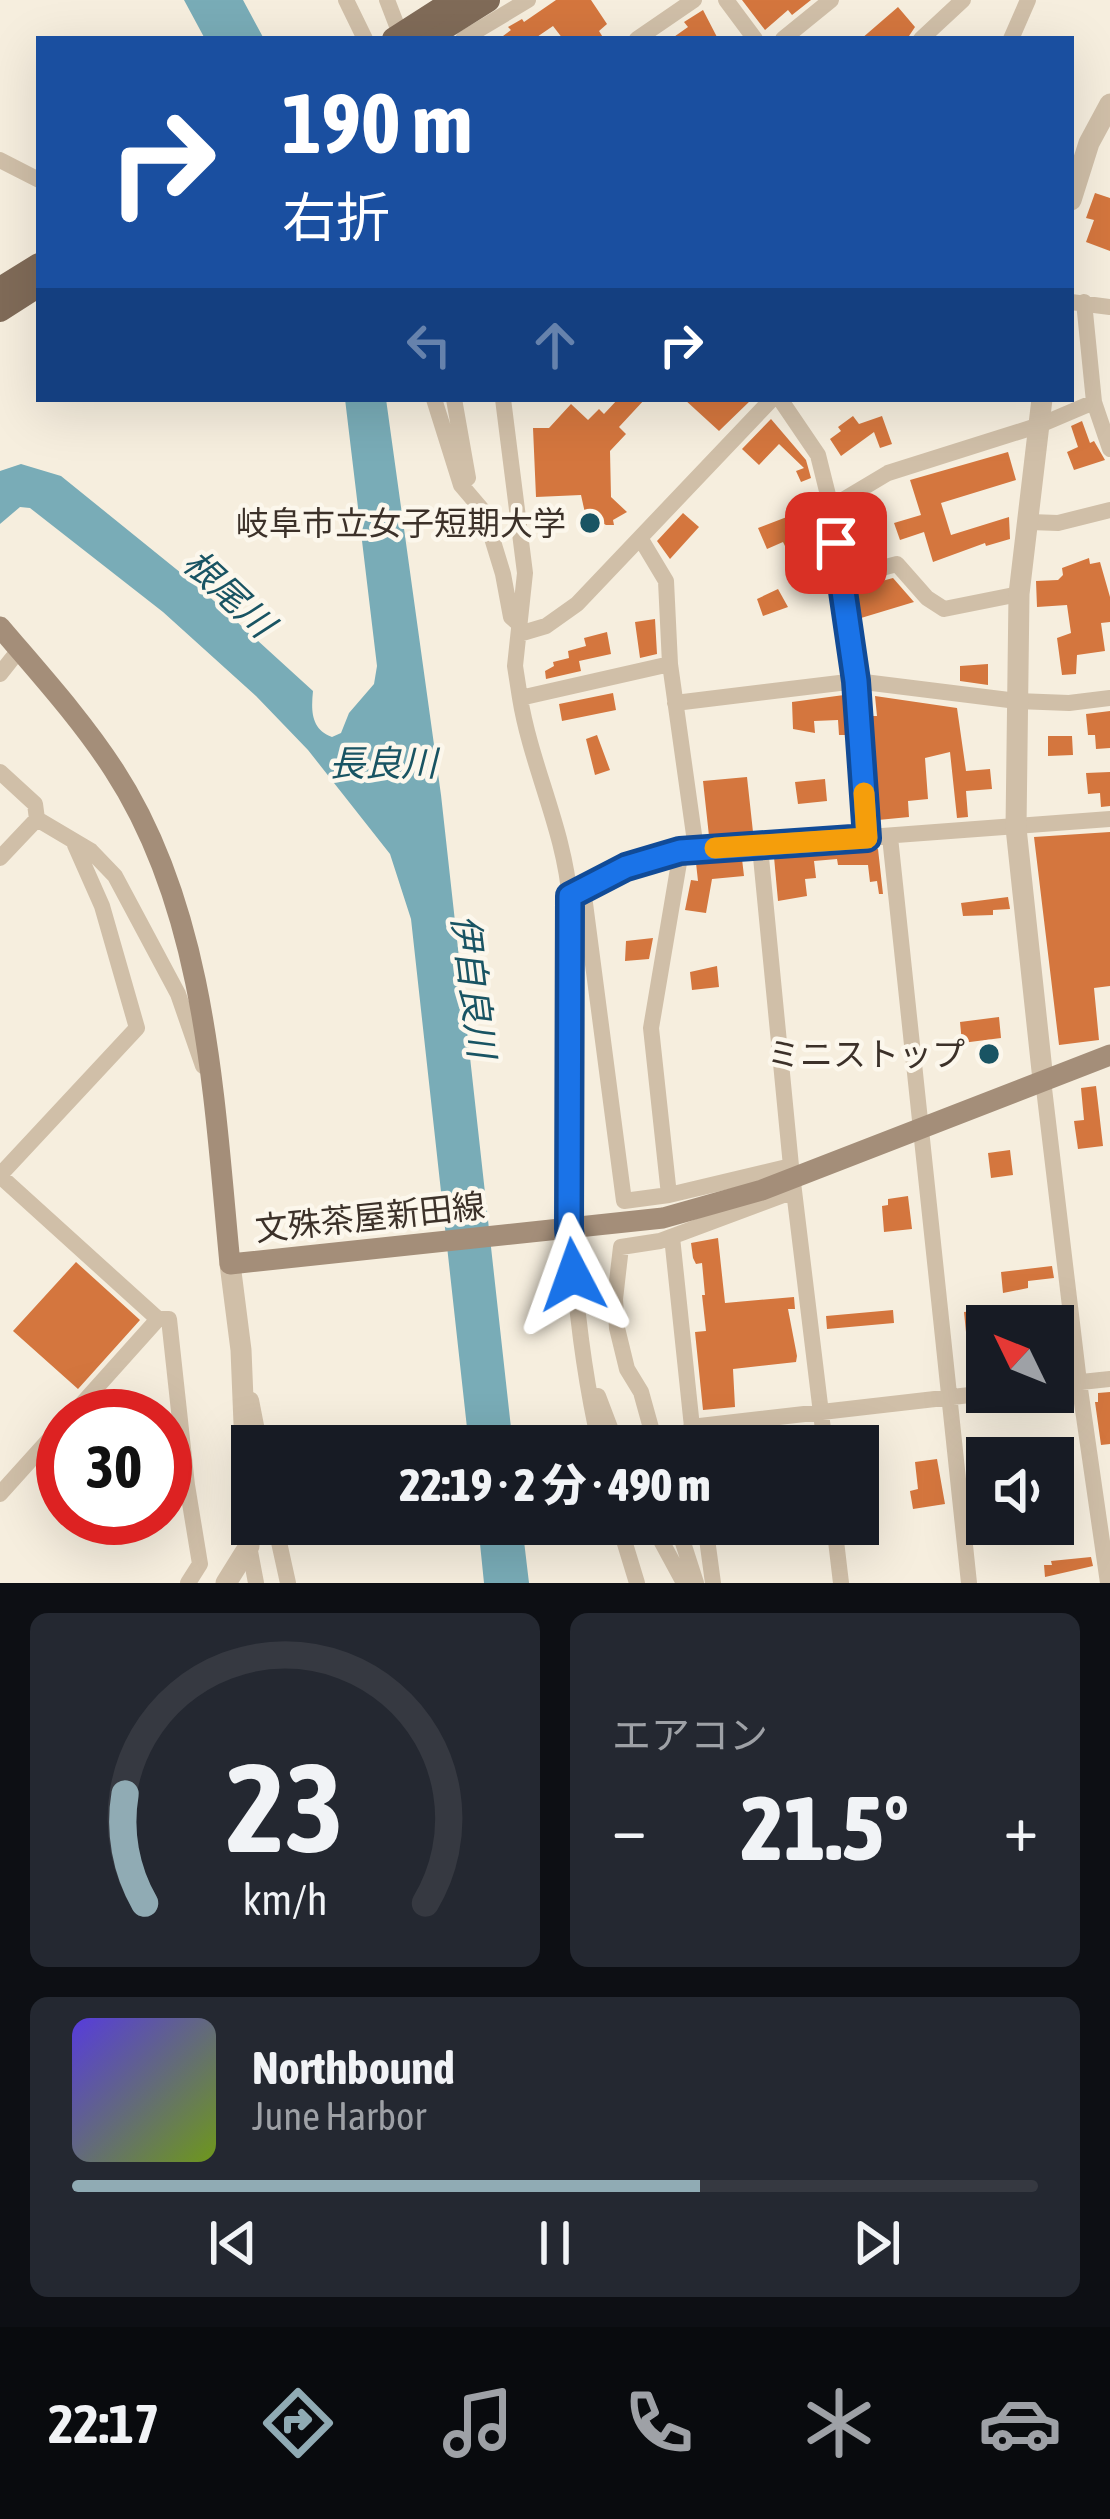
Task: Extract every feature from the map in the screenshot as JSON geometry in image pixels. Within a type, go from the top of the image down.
[{"type":"main road","points":[[402,36],[455,0]]},
{"type":"main road","points":[[431,36],[488,0]]},
{"type":"main road","points":[[0,289],[36,267]]},
{"type":"main road","points":[[0,310],[36,287]]},
{"type":"main road","name":"文殊茶屋新田線","points":[[0,627],[84,729],[131,799],[175,907],[200,999],[213,1081],[230,1264],[663,1218],[793,1178],[1110,1055]]},
{"type":"street","points":[[346,0],[363,36]]},
{"type":"street","points":[[468,36],[528,0]]},
{"type":"street","points":[[642,36],[694,0]]},
{"type":"street","points":[[726,0],[753,36]]},
{"type":"street","points":[[787,36],[831,0]]},
{"type":"street","points":[[924,36],[963,0]]},
{"type":"street","points":[[1012,36],[1025,1]]},
{"type":"street","points":[[395,3],[398,36]]},
{"type":"street","points":[[1074,190],[1089,143],[1110,104]]},
{"type":"street","points":[[0,160],[36,178]]},
{"type":"street","points":[[1110,307],[1077,302],[1094,402],[1110,449]]},
{"type":"street","points":[[435,402],[461,485],[484,512],[511,617],[519,629]]},
{"type":"street","points":[[455,402],[471,496]]},
{"type":"street","points":[[503,402],[525,573],[515,666],[526,736],[576,892],[624,1201],[793,1178]]},
{"type":"street","points":[[519,629],[546,626],[577,604],[773,402]]},
{"type":"street","points":[[778,402],[818,455],[831,507],[856,681],[867,838]]},
{"type":"street","points":[[1042,402],[1019,594],[1016,828],[1079,1382],[1108,1583]]},
{"type":"street","points":[[831,507],[888,473],[1094,402]]},
{"type":"street","points":[[1030,522],[1058,523],[1110,509]]},
{"type":"street","points":[[642,541],[666,581],[688,850],[651,1028],[670,1195]]},
{"type":"street","points":[[840,579],[897,564],[927,598],[944,609],[1019,594]]},
{"type":"street","points":[[0,674],[19,650]]},
{"type":"street","points":[[520,698],[670,664]]},
{"type":"street","points":[[675,704],[856,681],[1016,700],[1069,703],[1110,698]]},
{"type":"street","points":[[0,772],[34,804],[37,819],[91,851],[115,876],[178,994],[202,1064],[213,1081]]},
{"type":"street","points":[[0,858],[37,819]]},
{"type":"street","points":[[576,892],[626,867],[688,850],[1110,819]]},
{"type":"street","points":[[890,837],[969,1583]]},
{"type":"street","points":[[75,845],[102,906],[137,1028],[0,1176],[158,1319],[169,1319],[200,1564],[188,1583]]},
{"type":"street","points":[[760,847],[822,1425]]},
{"type":"street","points":[[576,892],[560,1229],[595,1425]]},
{"type":"street","points":[[650,1425],[617,1328],[621,1247],[672,1237],[793,1178]]},
{"type":"street","points":[[672,1237],[692,1425]]},
{"type":"street","points":[[230,1264],[256,1425]]},
{"type":"street","points":[[94,1389],[158,1319]]},
{"type":"street","points":[[241,1350],[249,1546],[256,1583]]},
{"type":"street","points":[[583,1370],[609,1425]]},
{"type":"street","points":[[1074,1383],[1110,1378]]},
{"type":"street","points":[[707,1425],[966,1396]]},
{"type":"street","points":[[0,1494],[36,1454]]},
{"type":"street","points":[[280,1545],[288,1583]]},
{"type":"street","points":[[626,1545],[638,1583]]},
{"type":"street","points":[[663,1545],[684,1583]]},
{"type":"street","points":[[684,1545],[696,1583]]},
{"type":"street","points":[[708,1545],[713,1583]]},
{"type":"street","points":[[836,1545],[841,1583]]},
{"type":"street","points":[[226,1583],[249,1546]]},
{"type":"water","points":[[184,0],[243,0],[262,36],[203,36]]},
{"type":"water","name":"長良川","points":[[345,402],[386,402],[441,795],[511,1425],[467,1425],[411,919],[390,854],[308,750],[163,612],[30,508],[20,507],[0,524],[0,471],[21,464],[61,476],[202,590],[313,691],[314,719],[332,737],[341,733],[349,713],[374,684],[377,666]]},
{"type":"water","points":[[480,1545],[524,1545],[529,1583],[484,1583]]},
{"type":"building","points":[[556,0],[591,0],[607,24],[599,31],[602,36],[561,36],[553,26],[538,36],[503,36],[511,30],[508,27]]},
{"type":"building","points":[[742,0],[811,0],[792,15],[788,10],[765,30]]},
{"type":"building","points":[[898,7],[915,27],[909,36],[864,36]]},
{"type":"building","points":[[703,10],[716,36],[675,36],[688,27],[684,22]]},
{"type":"building","points":[[1095,193],[1110,198],[1110,251],[1086,242],[1094,220],[1086,218]]},
{"type":"building","points":[[615,402],[642,402],[619,427],[626,434],[610,451],[611,497],[627,512],[613,520],[614,525],[585,513],[581,495],[536,497],[533,428],[549,428],[571,404],[588,420],[599,409],[604,414]]},
{"type":"building","points":[[687,402],[749,402],[719,431]]},
{"type":"building","points":[[853,416],[859,424],[882,416],[892,444],[880,448],[874,432],[841,456],[830,439]]},
{"type":"building","points":[[771,419],[806,460],[811,478],[801,482],[796,471],[804,468],[779,444],[759,465],[742,449]]},
{"type":"building","points":[[1082,421],[1090,443],[1094,441],[1105,460],[1074,470],[1067,452],[1078,447],[1071,426]]},
{"type":"building","points":[[1008,452],[1016,480],[941,503],[951,535],[1009,517],[1010,539],[933,562],[924,532],[900,540],[894,523],[921,515],[910,480]]},
{"type":"building","points":[[683,513],[699,527],[670,559],[657,541]]},
{"type":"building","points":[[792,515],[801,535],[785,546],[783,542],[767,549],[758,528]]},
{"type":"building","points":[[1089,558],[1090,564],[1100,562],[1110,597],[1110,622],[1101,623],[1105,651],[1077,655],[1076,674],[1062,675],[1057,638],[1071,633],[1067,605],[1037,607],[1036,581],[1058,580],[1062,568]]},
{"type":"building","points":[[893,578],[914,602],[861,618],[856,588]]},
{"type":"building","points":[[778,589],[788,607],[763,616],[757,599]]},
{"type":"building","points":[[655,619],[657,654],[640,658],[635,622]]},
{"type":"building","points":[[607,632],[611,654],[579,661],[581,671],[546,679],[545,671],[553,662],[586,646],[584,638]]},
{"type":"building","points":[[988,664],[988,685],[960,681],[960,666]]},
{"type":"building","points":[[613,693],[616,710],[562,721],[559,704]]},
{"type":"building","points":[[844,695],[847,735],[839,735],[838,720],[814,721],[815,733],[793,729],[792,702]]},
{"type":"building","points":[[875,696],[957,708],[966,771],[990,769],[992,789],[966,791],[968,817],[957,818],[950,752],[925,758],[928,799],[908,801],[909,817],[878,820],[871,716],[877,716]]},
{"type":"building","points":[[1110,711],[1110,748],[1096,749],[1095,735],[1088,735],[1086,714]]},
{"type":"building","points":[[597,735],[610,770],[595,775],[586,739]]},
{"type":"building","points":[[1048,736],[1072,736],[1073,755],[1048,756]]},
{"type":"building","points":[[1110,772],[1110,806],[1101,807],[1100,793],[1088,794],[1086,773]]},
{"type":"building","points":[[747,777],[753,832],[709,836],[703,781]]},
{"type":"building","points":[[825,779],[827,801],[798,804],[795,782]]},
{"type":"building","points":[[1110,832],[1110,986],[1094,988],[1099,1040],[1059,1045],[1034,837]]},
{"type":"building","points":[[878,849],[883,894],[879,894],[877,881],[870,882],[868,865],[838,865],[837,859],[814,861],[816,878],[805,879],[807,896],[778,901],[774,857]]},
{"type":"building","points":[[742,859],[744,876],[712,879],[706,913],[685,910],[691,880],[698,881],[696,863]]},
{"type":"building","points":[[1008,897],[1010,909],[963,916],[961,903]]},
{"type":"building","points":[[653,938],[649,959],[625,961],[626,941]]},
{"type":"building","points":[[717,966],[719,987],[692,990],[690,972]]},
{"type":"building","points":[[999,1017],[1001,1038],[962,1043],[960,1022]]},
{"type":"building","points":[[1096,1086],[1103,1146],[1078,1149],[1074,1121],[1084,1120],[1081,1088]]},
{"type":"building","points":[[1010,1150],[1013,1175],[991,1178],[988,1153]]},
{"type":"building","points":[[908,1196],[912,1229],[884,1232],[882,1206],[888,1205],[888,1199]]},
{"type":"building","points":[[718,1238],[725,1303],[794,1297],[795,1309],[788,1309],[797,1356],[796,1362],[733,1369],[735,1407],[703,1410],[695,1332],[706,1331],[705,1295],[702,1263],[696,1264],[691,1243]]},
{"type":"building","points":[[76,1262],[140,1320],[78,1389],[13,1331]]},
{"type":"building","points":[[1052,1266],[1054,1278],[1028,1281],[1028,1288],[1003,1293],[1001,1272]]},
{"type":"building","points":[[893,1310],[894,1323],[827,1329],[826,1316]]},
{"type":"building","points":[[1110,1392],[1110,1444],[1101,1445],[1095,1402],[1098,1393]]},
{"type":"building","points":[[937,1459],[945,1504],[913,1509],[910,1491],[918,1489],[915,1462]]},
{"type":"building","points":[[1091,1557],[1093,1566],[1045,1577],[1044,1565],[1052,1565],[1051,1561]]},
{"type":"slow traffic","points":[[715,848],[867,838],[864,793]]},
{"type":"place","name":"岐阜市立女子短期大学","points":[[590,523]]},
{"type":"place","name":"ミニストップ","points":[[989,1054]]},
{"type":"route","points":[[573,1275],[569,1228],[570,896],[626,867],[680,851],[867,838],[856,681],[836,543]]},
{"type":"water label","name":"根尾川","points":[[229,593]]},
{"type":"water label","name":"伊自良川","points":[[474,986]]}]
